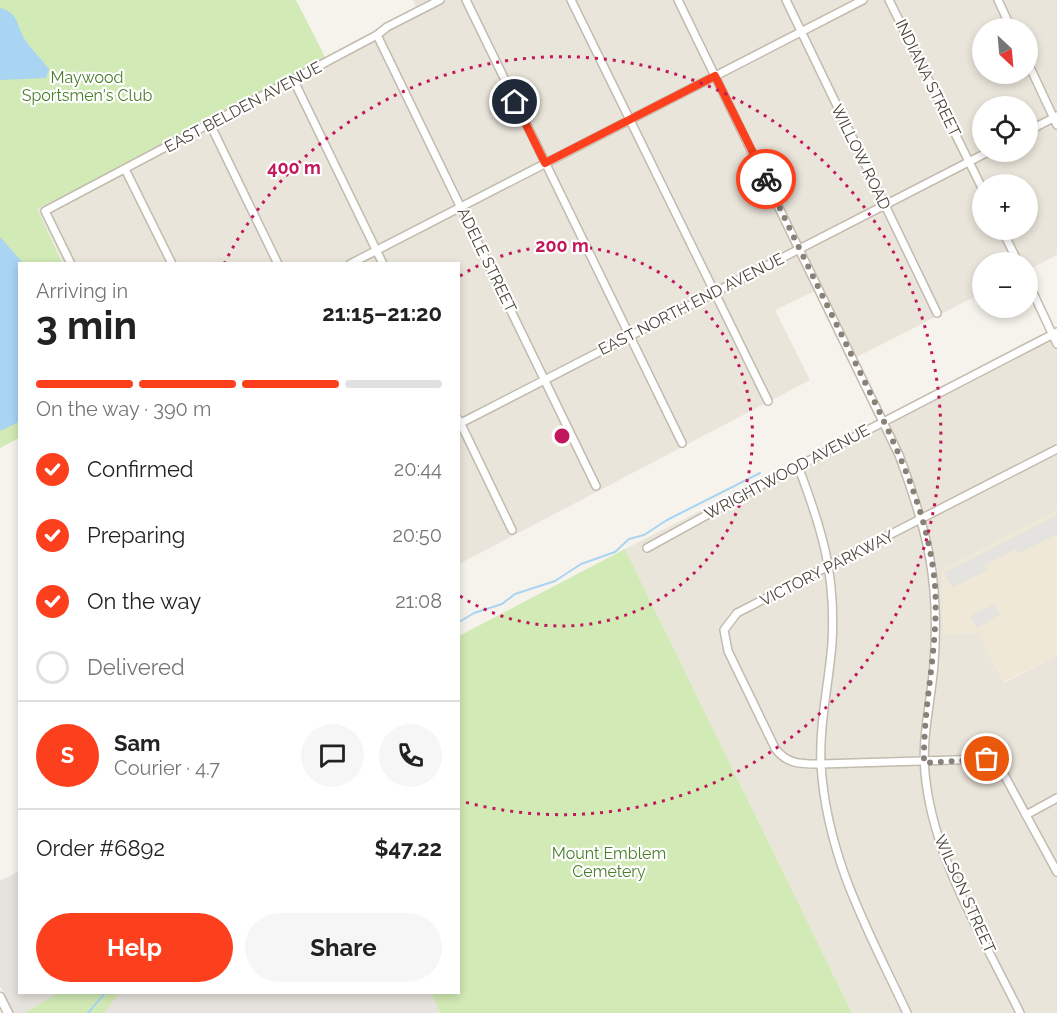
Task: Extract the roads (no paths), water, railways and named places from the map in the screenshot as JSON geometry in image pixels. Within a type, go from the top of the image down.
[{"type":"street","name":"EAST BELDEN AVENUE","points":[[70,262],[45,211],[294,81],[377,35],[387,27],[440,0]]},
{"type":"street","points":[[466,0],[682,443]]},
{"type":"street","points":[[571,0],[768,401]]},
{"type":"street","name":"WILSON STREET","points":[[678,0],[883,421],[899,455],[923,519],[932,565],[936,617],[932,682],[924,726],[924,763],[929,808],[943,852],[1020,1013]]},
{"type":"street","name":"WILLOW ROAD","points":[[786,0],[937,313]]},
{"type":"street","points":[[354,262],[863,0]]},
{"type":"street","name":"INDIANA STREET","points":[[890,0],[975,174]]},
{"type":"street","points":[[998,0],[1006,18]]},
{"type":"street","name":"ADELE STREET","points":[[377,35],[596,486]]},
{"type":"street","points":[[294,81],[382,262]]},
{"type":"street","points":[[1038,83],[1056,119],[1038,127]]},
{"type":"street","points":[[210,124],[277,262]]},
{"type":"street","name":"EAST NORTH END AVENUE","points":[[460,422],[972,160]]},
{"type":"street","points":[[125,169],[171,262]]},
{"type":"street","points":[[1038,301],[1055,333],[1057,344]]},
{"type":"street","name":"WRIGHTWOOD AVENUE","points":[[647,548],[883,421],[1055,333]]},
{"type":"street","points":[[460,424],[512,530]]},
{"type":"street","name":"VICTORY PARKWAY","points":[[821,764],[797,764],[781,756],[728,651],[724,630],[727,624],[737,613],[830,568],[1057,449]]},
{"type":"street","points":[[798,466],[822,531],[830,568],[832,644],[821,764],[828,823],[843,878],[907,1013]]},
{"type":"street","points":[[821,764],[924,763],[987,759],[1001,769],[1057,872]]},
{"type":"street","points":[[1026,814],[1057,798]]},
{"type":"street","points":[[0,997],[8,1013]]},
{"type":"water","points":[[0,8],[11,13],[26,41],[49,69],[46,78],[0,80]]},
{"type":"water","points":[[0,237],[22,262],[18,262],[18,422],[0,431]]},
{"type":"waterway","points":[[460,621],[474,613],[502,604],[515,594],[555,581],[581,564],[615,552],[629,539],[644,535],[667,520],[760,473]]},
{"type":"waterway","points":[[88,1013],[104,994]]},
{"type":"park label","name":"Maywood Sportsmen's Club","points":[[87,86]]},
{"type":"park label","name":"Mount Emblem Cemetery","points":[[609,862]]}]
